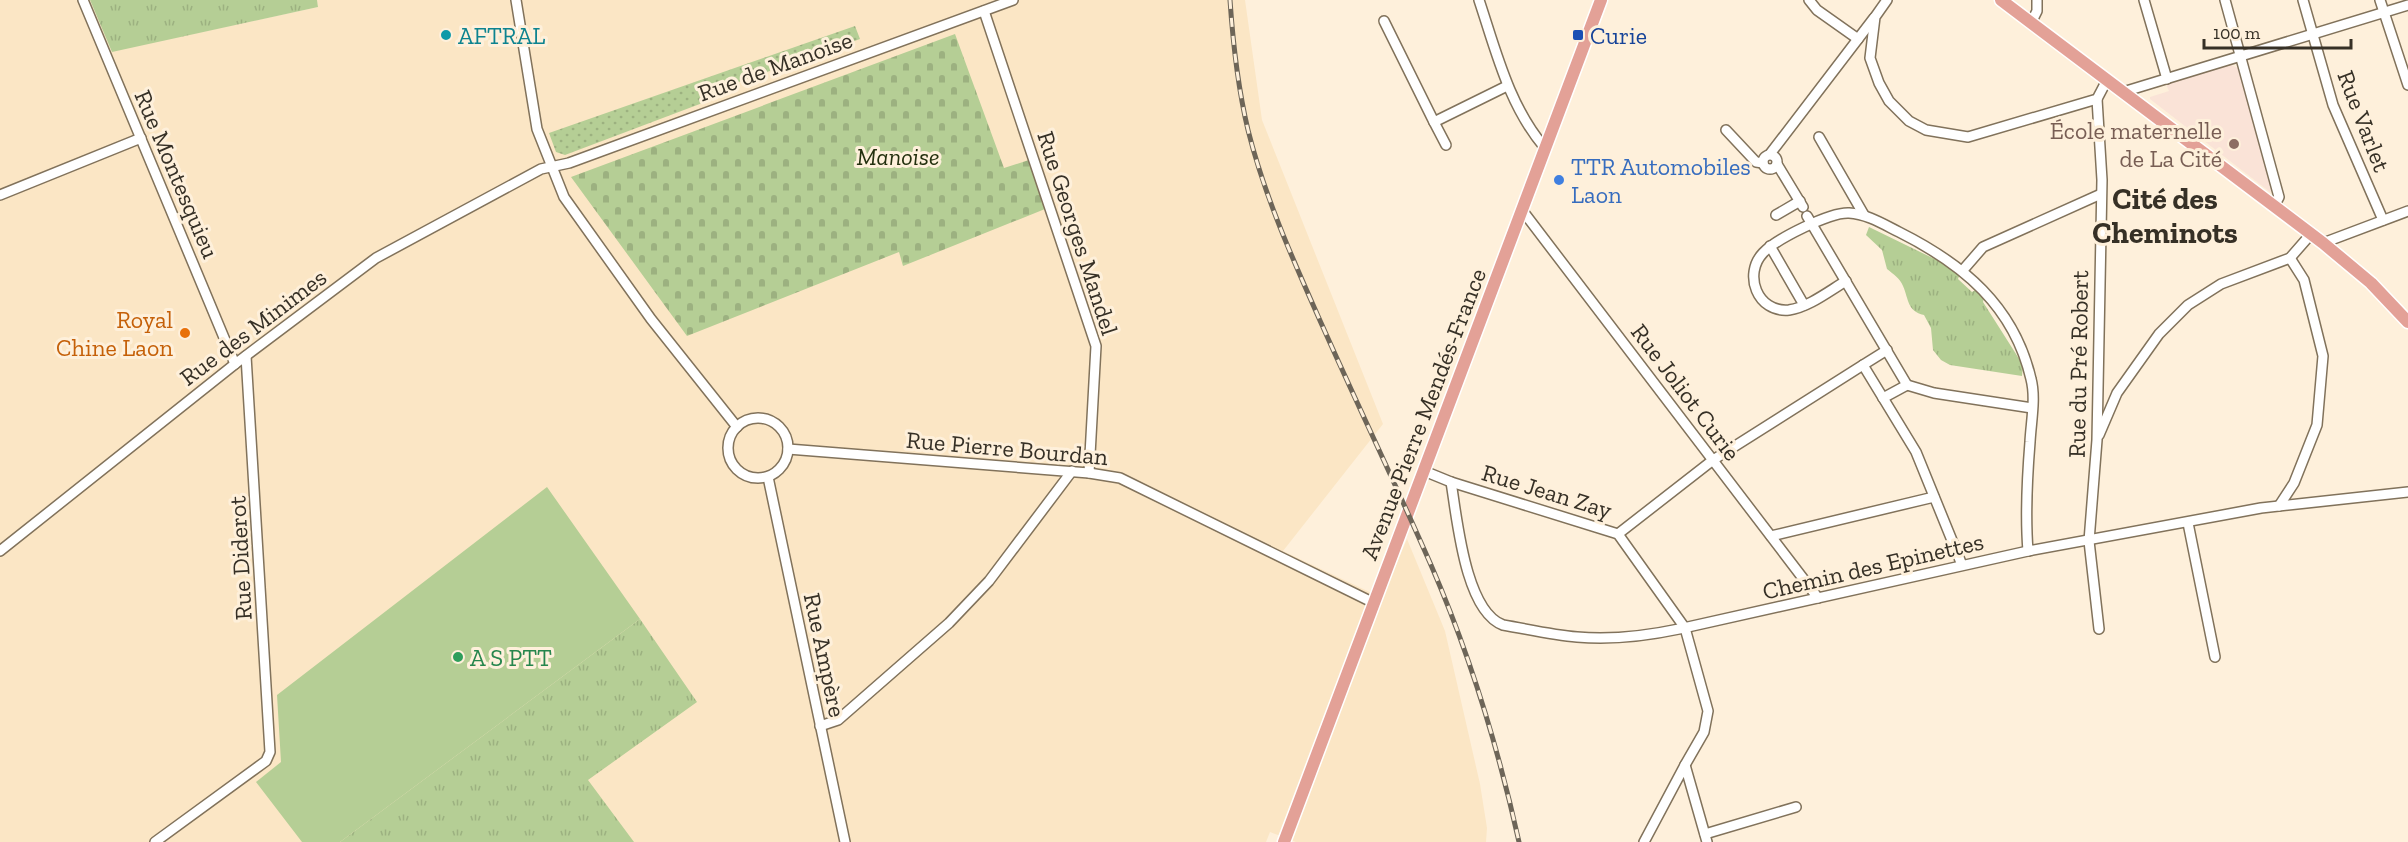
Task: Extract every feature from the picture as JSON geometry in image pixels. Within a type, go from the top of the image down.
[{"type":"main road","name":"Avenue Pierre Mendés-France","points":[[1284,842],[1601,0]]},
{"type":"main road","points":[[2001,0],[2323,243],[2371,283],[2408,322]]},
{"type":"street","name":"Rue Montesquieu","points":[[83,0],[235,364]]},
{"type":"street","points":[[516,0],[537,129],[550,167],[564,197],[638,300],[737,427]]},
{"type":"street","name":"Rue de Manoise","points":[[550,167],[569,163],[1013,0]]},
{"type":"street","points":[[1479,0],[1507,86],[1534,136],[1545,148]]},
{"type":"street","points":[[1809,0],[1817,10],[1858,39]]},
{"type":"street","points":[[1763,163],[1764,158],[1770,154],[1887,0]]},
{"type":"street","points":[[2031,23],[2037,11],[2037,0]]},
{"type":"street","points":[[2144,0],[2167,79]]},
{"type":"street","points":[[2225,0],[2280,197],[2274,206]]},
{"type":"street","name":"Rue Varlet","points":[[2303,0],[2333,105],[2383,220]]},
{"type":"street","points":[[2380,0],[2408,85]]},
{"type":"street","points":[[2123,92],[2408,5]]},
{"type":"street","name":"Rue Georges Mandel","points":[[984,10],[1096,346],[1089,473]]},
{"type":"street","points":[[1875,17],[1870,58],[1878,83],[1889,101],[1909,121],[1926,130],[1968,137],[2097,99],[2107,80]]},
{"type":"street","points":[[1384,21],[1446,145]]},
{"type":"street","points":[[1851,48],[1870,58]]},
{"type":"street","points":[[1434,122],[1507,86]]},
{"type":"street","name":"Rue du Pré Robert","points":[[2097,99],[2101,194],[2097,440],[2089,541],[2099,629]]},
{"type":"street","points":[[1726,130],[1756,162],[1763,163],[1770,170],[1778,164]]},
{"type":"street","points":[[1819,137],[1864,215]]},
{"type":"street","points":[[0,195],[141,138]]},
{"type":"street","points":[[1770,154],[1776,157],[1906,386]]},
{"type":"street","name":"Rue des Minimes","points":[[0,551],[235,364],[376,258],[541,169],[550,167]]},
{"type":"street","points":[[1963,270],[1983,247],[2101,194]]},
{"type":"street","name":"Rue Joliot Curie","points":[[1522,210],[1818,598]]},
{"type":"street","points":[[2323,243],[2408,211]]},
{"type":"street","points":[[1806,212],[1770,246],[1755,265],[1754,283],[1758,295],[1776,309],[1789,310],[1804,305],[1845,281]]},
{"type":"street","points":[[1776,215],[1806,212],[1825,217],[1839,213],[1864,215],[1918,242],[1963,270],[1987,292],[2005,317],[2021,348],[2032,382],[2026,506],[2028,551]]},
{"type":"street","points":[[2097,440],[2117,393],[2159,334],[2188,305],[2221,284],[2290,258],[2311,234]]},
{"type":"street","points":[[1770,246],[1804,305]]},
{"type":"street","points":[[2279,506],[2294,483],[2317,425],[2323,356],[2304,280],[2290,258]]},
{"type":"street","points":[[1618,534],[1713,460],[1887,350]]},
{"type":"street","name":"Rue Diderot","points":[[155,842],[266,761],[270,752],[246,356]]},
{"type":"street","points":[[1863,365],[1916,452],[1962,565]]},
{"type":"street","points":[[1883,398],[1906,386],[1934,393],[2032,408]]},
{"type":"street","points":[[753,419],[770,421],[783,432],[788,449],[781,468],[768,477],[748,476],[741,473],[731,462],[729,441],[737,427],[753,419]]},
{"type":"street","name":"Rue Pierre Bourdan","points":[[788,449],[1072,471],[1120,478],[1374,603]]},
{"type":"street","points":[[820,726],[838,720],[949,623],[989,581],[1072,471]]},
{"type":"street","name":"Rue Jean Zay","points":[[1424,471],[1452,482],[1618,534],[1685,628],[1708,711],[1704,732],[1644,842]]},
{"type":"street","name":"Rue Ampère","points":[[768,477],[845,842]]},
{"type":"street","name":"Chemin des Epinettes","points":[[1452,482],[1465,567],[1485,614],[1493,621],[1577,637],[1653,634],[1685,628],[2028,551],[2188,523],[2260,507],[2408,492]]},
{"type":"street","points":[[1770,536],[1935,497]]},
{"type":"street","points":[[2188,523],[2216,657]]},
{"type":"street","points":[[1685,765],[1706,838],[1796,807]]},
{"type":"shaded area","points":[[0,0],[90,0],[112,51],[318,7],[317,0],[1245,0],[1262,120],[1383,424],[1283,551],[1382,598],[1407,539],[1445,631],[1480,784],[1487,828],[1486,842],[1296,842],[1270,832],[1266,842],[0,842]]},
{"type":"shaded area","name":"École maternelle de La Cité","points":[[2229,64],[2238,68],[2273,190],[2270,192],[2150,99],[2150,97],[2169,91],[2165,82]]},
{"type":"green space","points":[[90,0],[317,0],[318,7],[112,52]]},
{"type":"green space","points":[[855,26],[860,39],[719,89],[721,96],[565,155],[556,152],[549,133]]},
{"type":"green space","name":"Manoise","points":[[955,34],[1004,168],[1029,160],[1045,209],[903,266],[899,252],[687,336],[571,177]]},
{"type":"green space","points":[[1869,227],[1951,267],[1960,274],[1958,279],[1972,292],[1977,289],[2023,365],[2022,376],[1950,365],[1941,360],[1933,350],[1931,328],[1924,315],[1911,308],[1902,283],[1887,269],[1882,250],[1866,235]]},
{"type":"green space","name":"A S PTT","points":[[547,487],[640,619],[340,842],[302,842],[256,782],[281,762],[277,695]]},
{"type":"green space","points":[[640,619],[697,702],[588,780],[634,842],[340,842]]},
{"type":"railway","points":[[1230,0],[1241,98],[1263,180],[1301,278],[1445,599],[1482,702],[1519,842]]},
{"type":"place","name":"AFTRAL","points":[[446,35]]},
{"type":"place","name":"Curie","points":[[1578,35]]},
{"type":"place","name":"École maternelle de La Cité","points":[[2234,144]]},
{"type":"place","name":"TTR Automobiles Laon","points":[[1559,180]]},
{"type":"place","name":"Royal Chine Laon","points":[[185,333]]},
{"type":"place","name":"A S PTT","points":[[458,657]]},
{"type":"district","name":"Cité des Cheminots","points":[[2165,216]]}]
